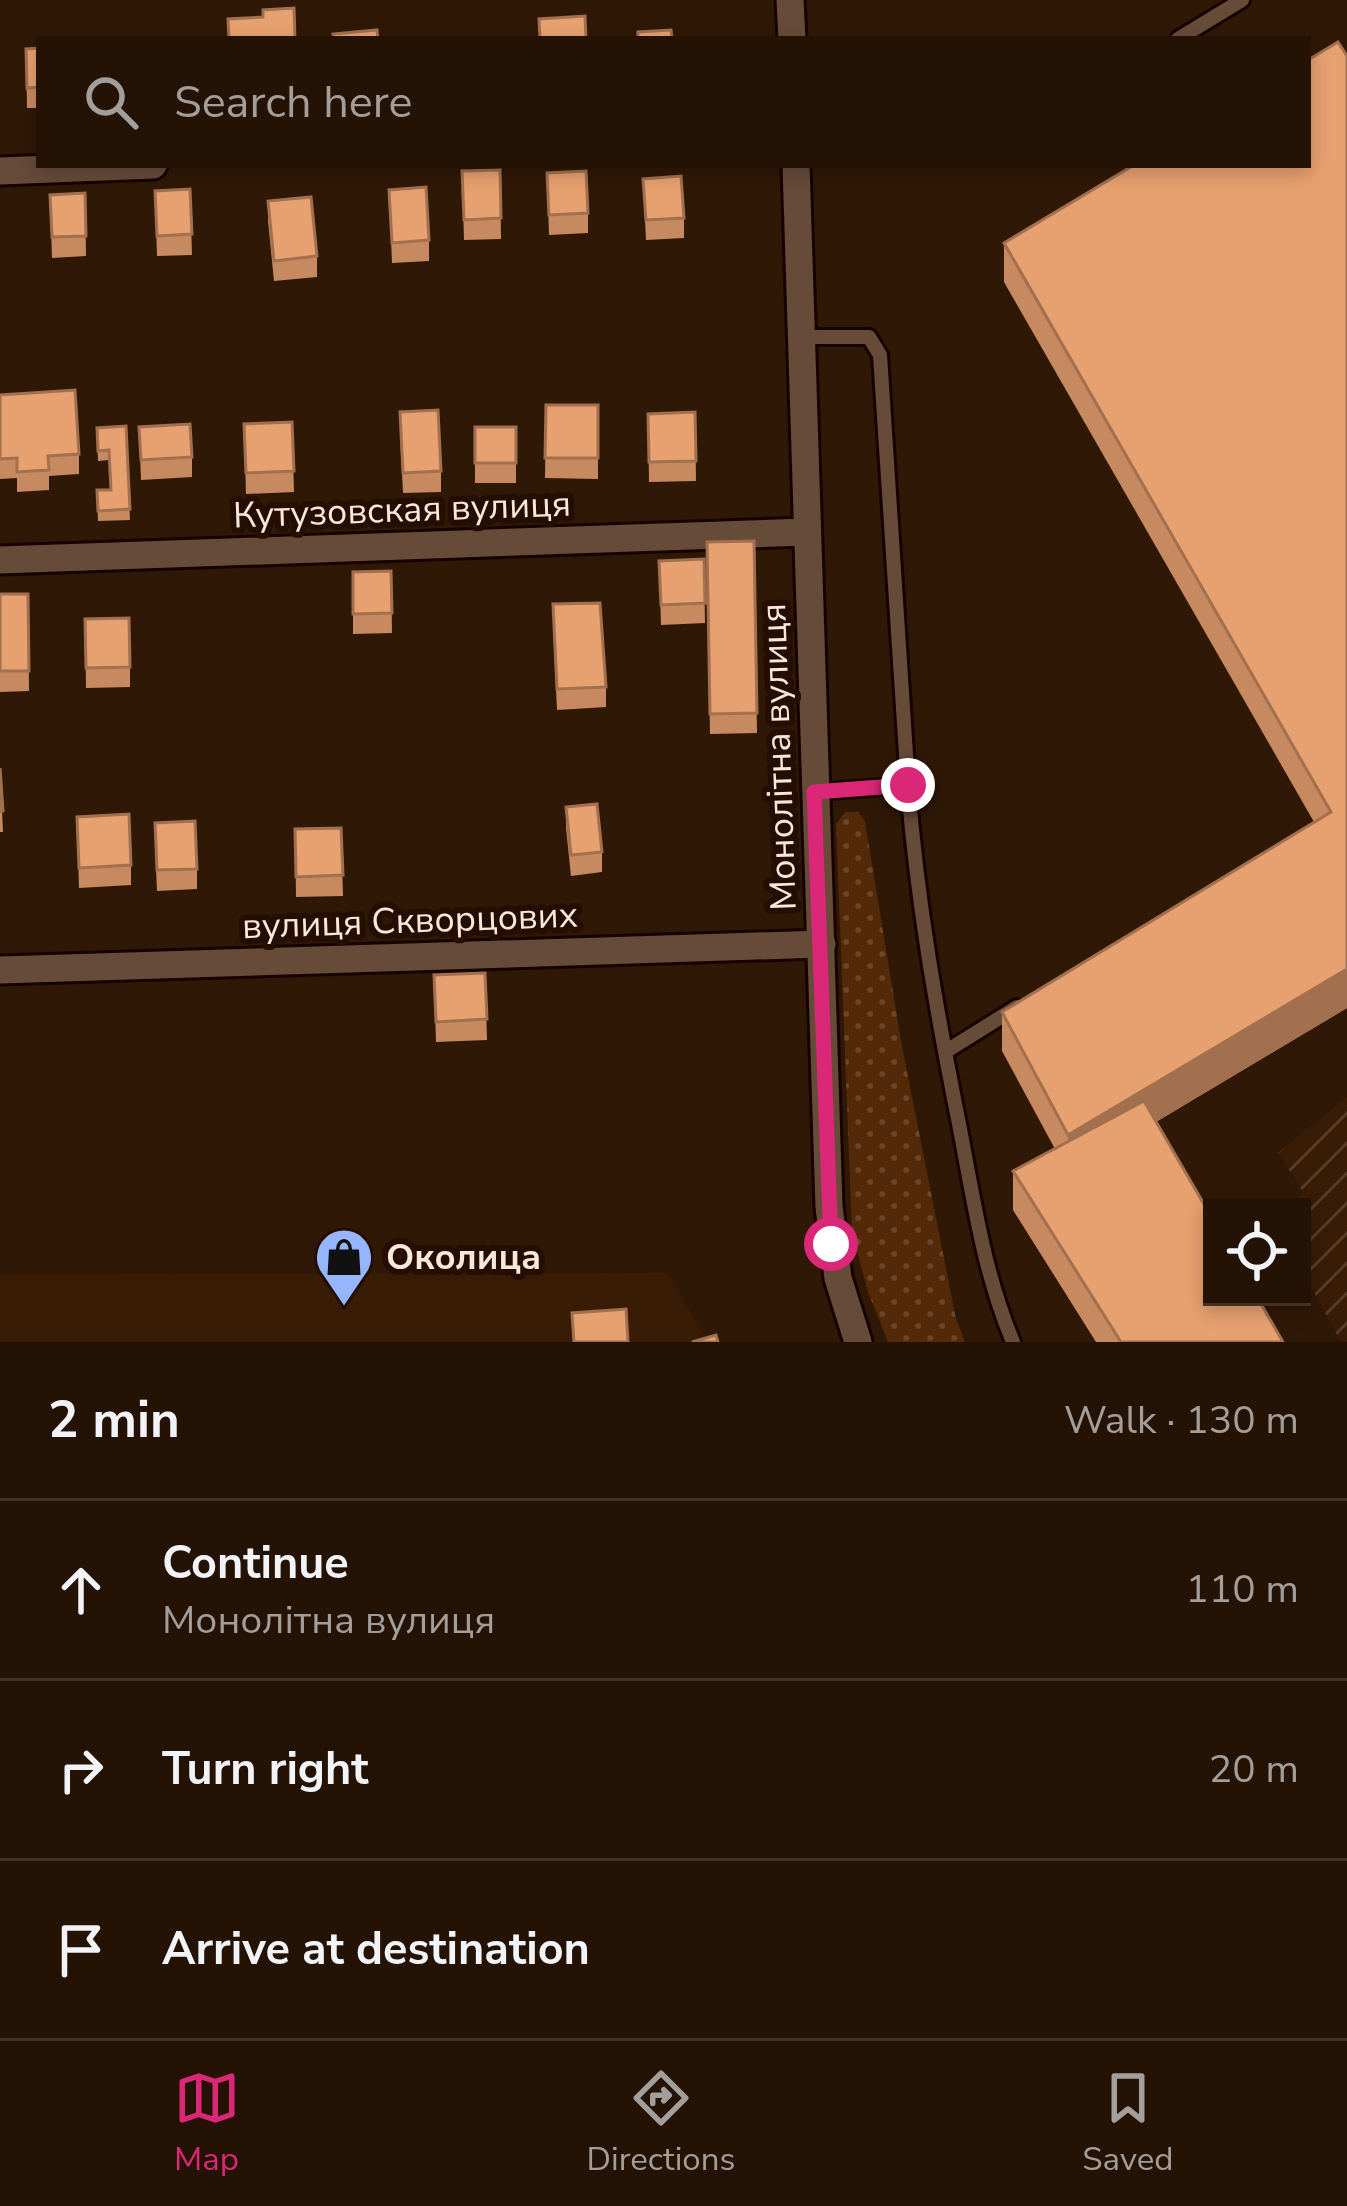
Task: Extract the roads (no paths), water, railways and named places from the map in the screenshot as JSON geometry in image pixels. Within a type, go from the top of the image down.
[{"type":"street","points":[[790,0],[791,36]]},
{"type":"street","points":[[0,171],[76,168]]},
{"type":"street","name":"Монолітна вулиця","points":[[796,168],[831,1244],[858,1342]]},
{"type":"street","name":"Кутузовская вулиця","points":[[0,560],[806,532]]},
{"type":"street","name":"вулиця Скворцових","points":[[0,970],[822,944]]},
{"type":"lane","points":[[1183,36],[1242,0]]},
{"type":"lane","points":[[804,337],[869,337],[880,355],[915,882],[976,1228],[1012,1342]]},
{"type":"lane","points":[[814,792],[908,785]]},
{"type":"lane","points":[[945,1052],[1025,1002]]},
{"type":"place","name":"Околица","points":[[344,1308]]}]
